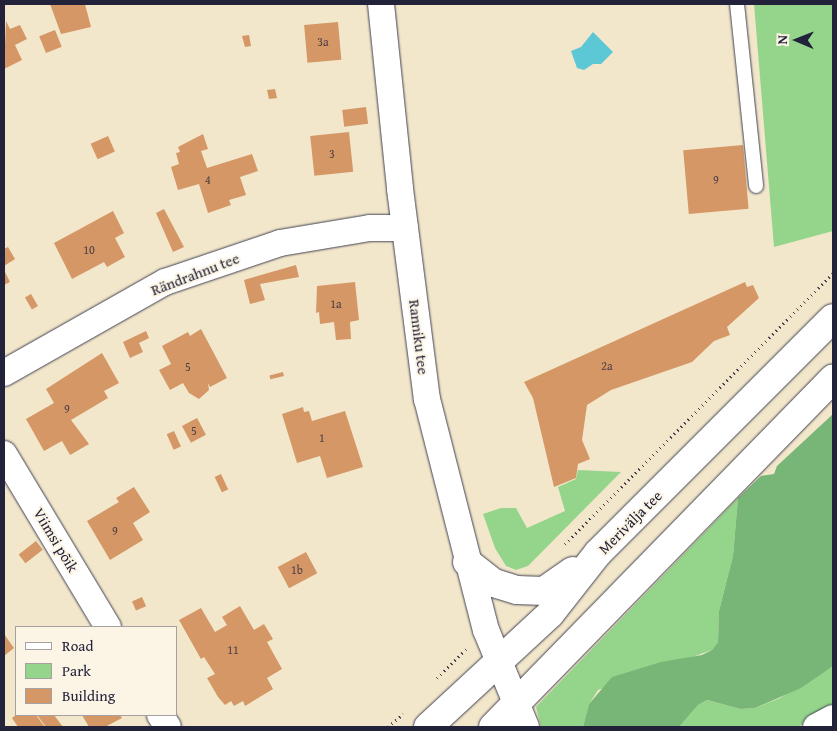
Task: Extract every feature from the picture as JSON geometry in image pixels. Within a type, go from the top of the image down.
[{"type":"main road","name":"Merivälja tee","points":[[428,727],[550,614],[598,553],[833,318]]},
{"type":"main road","points":[[493,727],[833,378]]},
{"type":"main road","points":[[466,562],[494,582],[517,590],[544,591],[598,553]]},
{"type":"street","name":"Ranniku tee","points":[[381,4],[405,228],[427,399],[466,562],[486,630],[497,662],[526,727]]},
{"type":"street","name":"Rändrahnu tee","points":[[4,373],[165,282],[280,243],[370,228],[405,228]]},
{"type":"street","name":"Viimsi põik","points":[[4,454],[107,626]]},
{"type":"street","points":[[161,716],[168,727]]},
{"type":"street","points":[[816,727],[833,718]]},
{"type":"lane","points":[[737,4],[756,186]]},
{"type":"path","points":[[558,551],[833,273]]},
{"type":"path","points":[[434,682],[486,630]]},
{"type":"path","points":[[388,727],[410,707]]},
{"type":"green space","points":[[754,4],[833,4],[833,231],[774,247]]},
{"type":"green space","points":[[833,414],[833,666],[801,688],[755,708],[741,709],[707,700],[698,705],[679,727],[583,727],[589,704],[612,677],[661,662],[702,655],[712,650],[718,642],[719,611],[733,556],[738,498],[761,476],[774,474],[777,466]]},
{"type":"green space","points":[[578,470],[621,472],[528,566],[516,570],[506,566],[495,548],[483,514],[501,508],[516,508],[527,528],[565,511],[558,487],[576,479]]},
{"type":"green space","points":[[738,498],[733,556],[719,611],[718,642],[712,650],[598,690],[589,704],[583,727],[541,727],[536,707]]},
{"type":"green space","points":[[833,666],[833,707],[797,727],[679,727],[698,705],[707,700],[741,709],[755,708],[780,698]]},
{"type":"water","points":[[593,32],[613,52],[601,64],[593,64],[584,70],[577,68],[571,51],[581,47]]},
{"type":"building","points":[[50,4],[85,4],[91,27],[61,34]]},
{"type":"building","points":[[6,21],[10,29],[20,25],[27,39],[15,45],[22,60],[4,69]]},
{"type":"building","points":[[338,22],[341,60],[307,63],[304,25]]},
{"type":"building","points":[[55,30],[62,47],[46,53],[39,36]]},
{"type":"building","points":[[249,35],[251,46],[245,47],[242,36]]},
{"type":"building","points":[[275,89],[277,98],[269,99],[267,90]]},
{"type":"building","points":[[366,107],[368,124],[344,127],[342,110]]},
{"type":"building","points":[[349,132],[353,172],[314,176],[310,136]]},
{"type":"building","points":[[203,134],[208,149],[201,151],[207,168],[252,154],[258,171],[240,177],[246,195],[229,200],[231,205],[208,213],[199,184],[178,190],[171,167],[179,164],[176,153],[180,152],[178,147]]},
{"type":"building","points":[[108,136],[115,152],[98,159],[91,144]]},
{"type":"building","points":[[743,145],[749,209],[689,214],[683,150]]},
{"type":"building","points":[[164,209],[184,247],[173,252],[156,213]]},
{"type":"building","points":[[113,211],[124,233],[115,238],[125,257],[107,267],[104,262],[72,279],[54,243]]},
{"type":"building","points":[[8,247],[15,259],[4,266],[4,249]]},
{"type":"building","points":[[296,265],[299,277],[260,284],[265,300],[250,304],[244,280]]},
{"type":"building","points":[[4,270],[10,282],[4,285]]},
{"type":"building","points":[[355,282],[359,320],[350,322],[351,339],[336,340],[334,322],[320,324],[319,312],[316,313],[317,286]]},
{"type":"building","points":[[745,282],[747,287],[753,285],[759,298],[727,327],[730,335],[714,341],[692,362],[611,390],[587,405],[582,440],[590,459],[578,464],[576,478],[554,487],[533,398],[524,382]]},
{"type":"building","points":[[31,294],[38,306],[32,310],[25,298]]},
{"type":"building","points":[[201,329],[227,378],[210,387],[208,383],[209,390],[199,399],[189,393],[183,383],[170,390],[159,370],[171,364],[162,346],[188,332],[190,336]]},
{"type":"building","points":[[146,331],[149,338],[139,343],[143,352],[130,358],[123,342]]},
{"type":"building","points":[[102,353],[119,383],[104,391],[108,398],[71,420],[89,444],[70,455],[62,441],[44,451],[26,419],[54,403],[46,389]]},
{"type":"building","points":[[283,372],[284,376],[270,379],[269,375]]},
{"type":"building","points":[[303,407],[304,412],[309,411],[312,421],[345,411],[363,467],[327,478],[320,456],[297,463],[282,414]]},
{"type":"building","points":[[197,418],[206,435],[191,443],[182,426]]},
{"type":"building","points":[[174,431],[181,447],[174,450],[167,434]]},
{"type":"building","points":[[221,474],[228,489],[222,492],[215,477]]},
{"type":"building","points":[[134,487],[150,512],[133,523],[143,540],[110,560],[87,521],[119,502],[116,498]]},
{"type":"building","points":[[36,541],[43,550],[25,563],[19,555]]},
{"type":"building","points":[[306,552],[317,573],[289,588],[278,567]]},
{"type":"building","points":[[142,597],[146,606],[136,611],[132,601]]},
{"type":"building","points":[[240,606],[254,630],[264,624],[273,639],[267,642],[282,669],[267,678],[273,689],[245,706],[243,701],[234,706],[231,701],[225,705],[218,697],[207,678],[215,674],[204,657],[201,659],[179,620],[201,608],[215,632],[227,625],[222,617]]},
{"type":"building","points":[[4,634],[14,648],[4,656]]},
{"type":"building","points":[[15,716],[37,716],[45,727],[18,727],[12,718]]},
{"type":"building","points":[[38,716],[55,716],[63,727],[46,727]]},
{"type":"building","points":[[83,716],[121,716],[122,718],[105,727],[89,727]]}]
